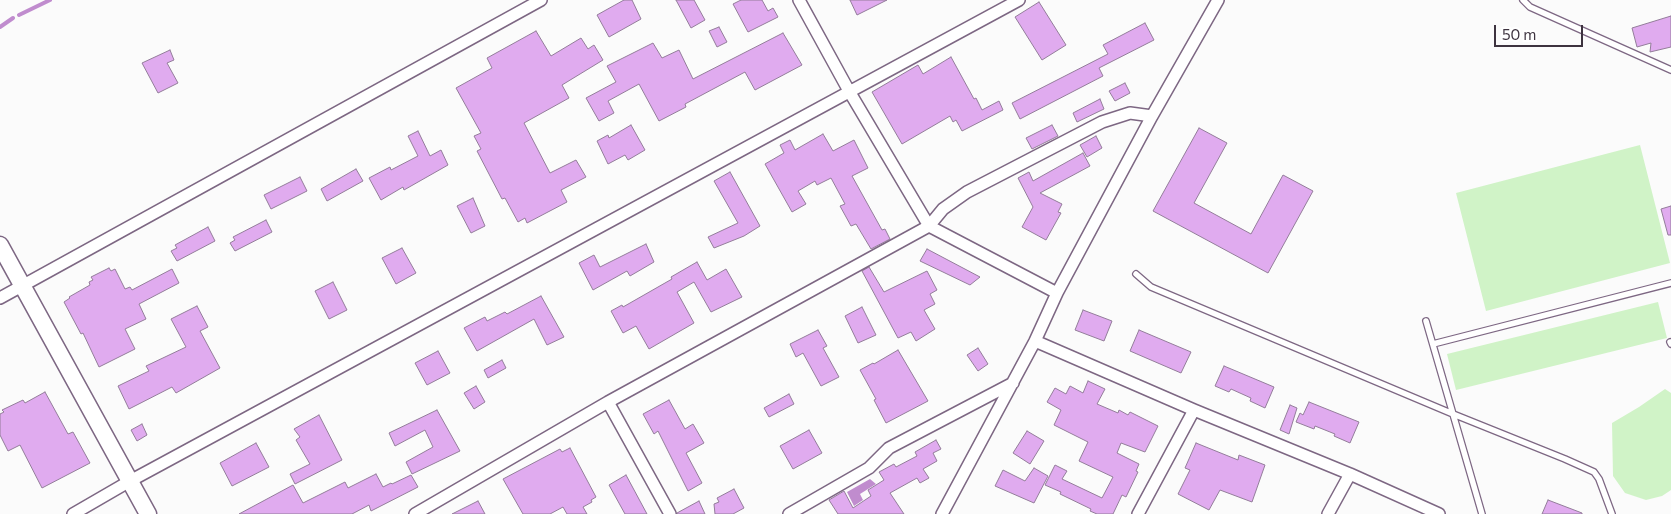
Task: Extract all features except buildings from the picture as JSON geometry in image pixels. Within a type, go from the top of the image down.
[{"type":"street","points":[[0,298],[541,0]]},
{"type":"street","points":[[799,0],[849,91],[929,226],[1057,293]]},
{"type":"street","points":[[73,514],[1019,0]]},
{"type":"street","points":[[942,514],[1035,341],[1057,293],[1152,116],[1218,0]]},
{"type":"street","points":[[414,514],[608,402],[929,226],[943,209],[968,192],[1102,122],[1130,113],[1152,116]]},
{"type":"street","points":[[0,245],[148,514]]},
{"type":"street","points":[[1035,341],[1194,410],[1350,474],[1439,514]]},
{"type":"street","points":[[789,514],[869,468],[889,448],[1012,383]]},
{"type":"street","points":[[608,402],[670,514]]},
{"type":"street","points":[[1138,514],[1194,410]]},
{"type":"street","points":[[1328,514],[1350,474]]},
{"type":"lane","points":[[1523,0],[1530,8],[1671,70]]},
{"type":"lane","points":[[1136,274],[1151,287],[1594,472],[1612,514]]},
{"type":"lane","points":[[1433,344],[1671,283]]},
{"type":"lane","points":[[1426,320],[1482,514]]},
{"type":"green space","points":[[1640,145],[1670,263],[1486,311],[1456,193]]},
{"type":"green space","points":[[1658,302],[1667,338],[1456,390],[1447,354]]},
{"type":"green space","points":[[1665,389],[1671,393],[1671,490],[1662,496],[1646,500],[1625,493],[1613,476],[1612,423]]},
{"type":"shaded area","points":[[870,479],[876,484],[860,494],[863,500],[854,506],[847,492]]},
{"type":"waterway","points":[[19,15],[50,0]]},
{"type":"waterway","points":[[0,27],[13,18]]}]
